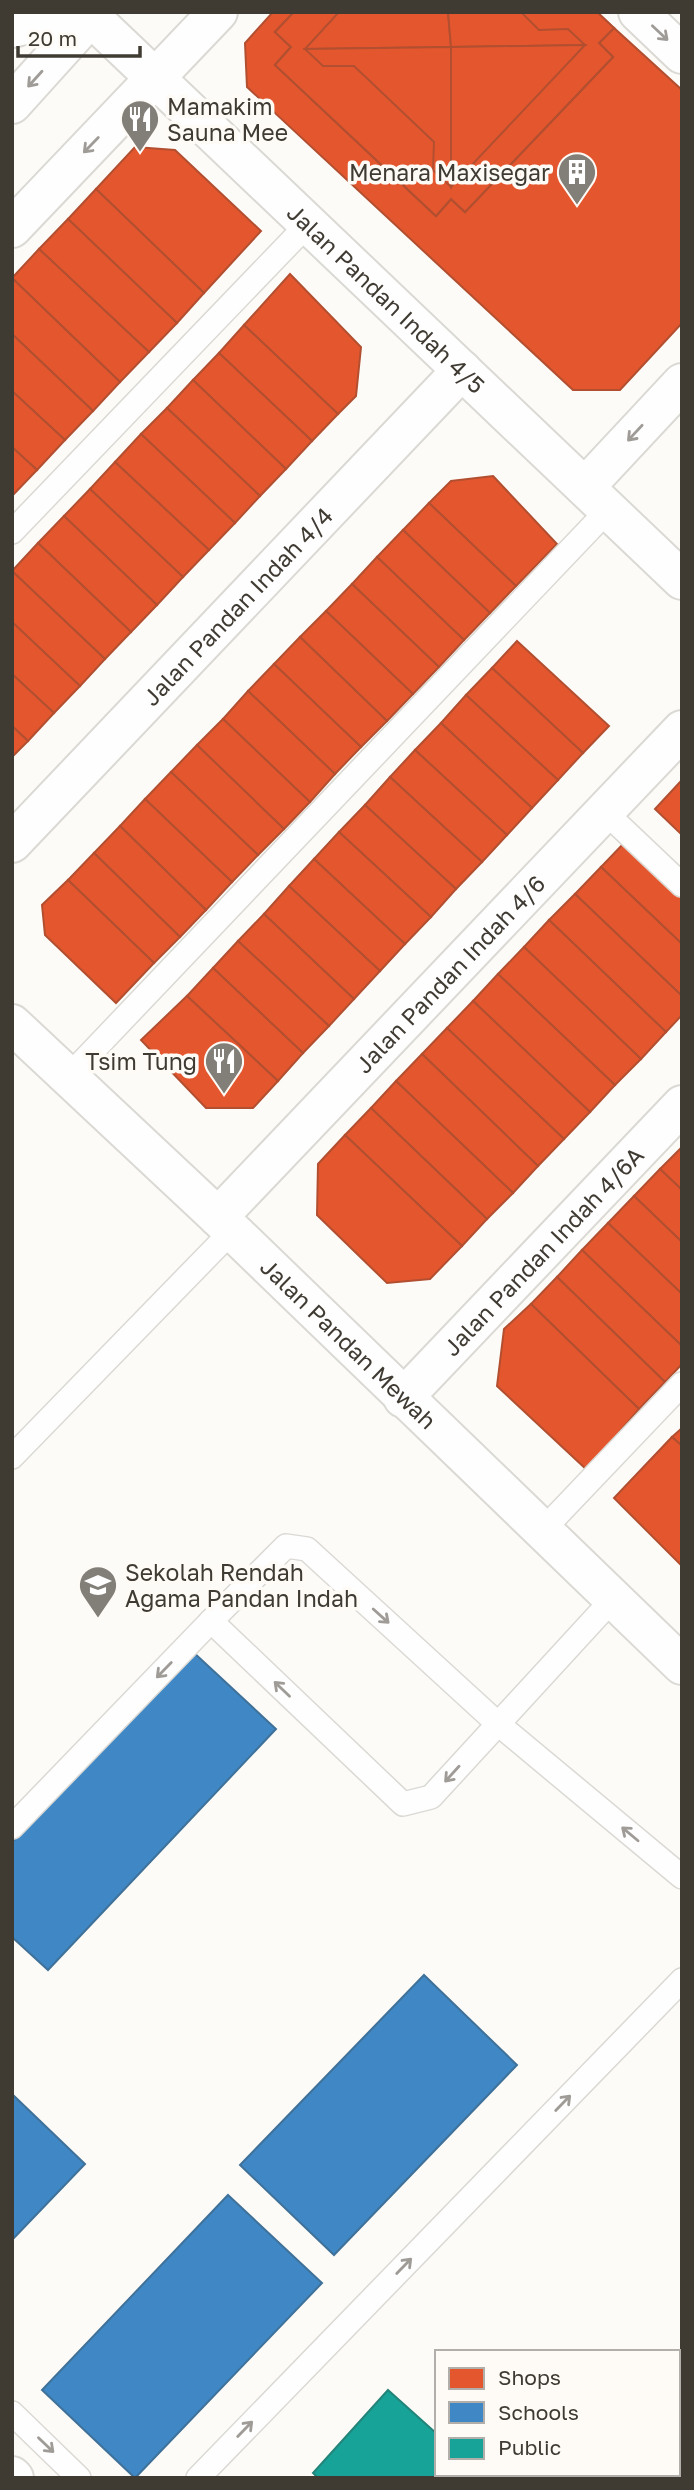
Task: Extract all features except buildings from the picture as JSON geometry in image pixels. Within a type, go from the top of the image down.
[{"type":"street","points":[[12,228],[218,12]]},
{"type":"street","points":[[638,12],[682,54]]},
{"type":"street","points":[[12,28],[55,18],[93,15]]},
{"type":"street","points":[[12,104],[93,15]]},
{"type":"street","name":"Jalan Pandan Indah 4/5","points":[[93,15],[155,78],[682,580]]},
{"type":"street","name":"Jalan Pandan Indah 4/4","points":[[12,843],[462,370]]},
{"type":"street","points":[[597,499],[682,383]]},
{"type":"street","name":"Jalan Pandan Indah 4/6","points":[[225,1224],[604,811],[682,730]]},
{"type":"street","name":"Jalan Pandan Mewah","points":[[12,1024],[225,1224],[682,1665]]},
{"type":"street","name":"Jalan Pandan Indah 4/6A","points":[[403,1398],[682,1105]]},
{"type":"lane","points":[[12,532],[308,223]]},
{"type":"lane","points":[[68,1077],[597,499]]},
{"type":"lane","points":[[604,811],[682,885]]},
{"type":"lane","points":[[12,1457],[225,1224]]},
{"type":"lane","points":[[542,1531],[682,1384]]},
{"type":"lane","points":[[12,1826],[286,1546],[307,1549],[498,1723],[682,1877]]},
{"type":"lane","points":[[211,1621],[403,1804],[431,1797],[612,1600]]},
{"type":"lane","points":[[198,2478],[682,1980]]},
{"type":"lane","points":[[12,2413],[79,2478]]},
{"type":"place","name":"Mamakim Sauna Mee","points":[[140,153]]},
{"type":"place","name":"Menara Maxisegar","points":[[577,206]]},
{"type":"place","name":"Tsim Tung","points":[[224,1095]]},
{"type":"place","name":"Sekolah Rendah Agama Pandan Indah","points":[[98,1619]]}]
